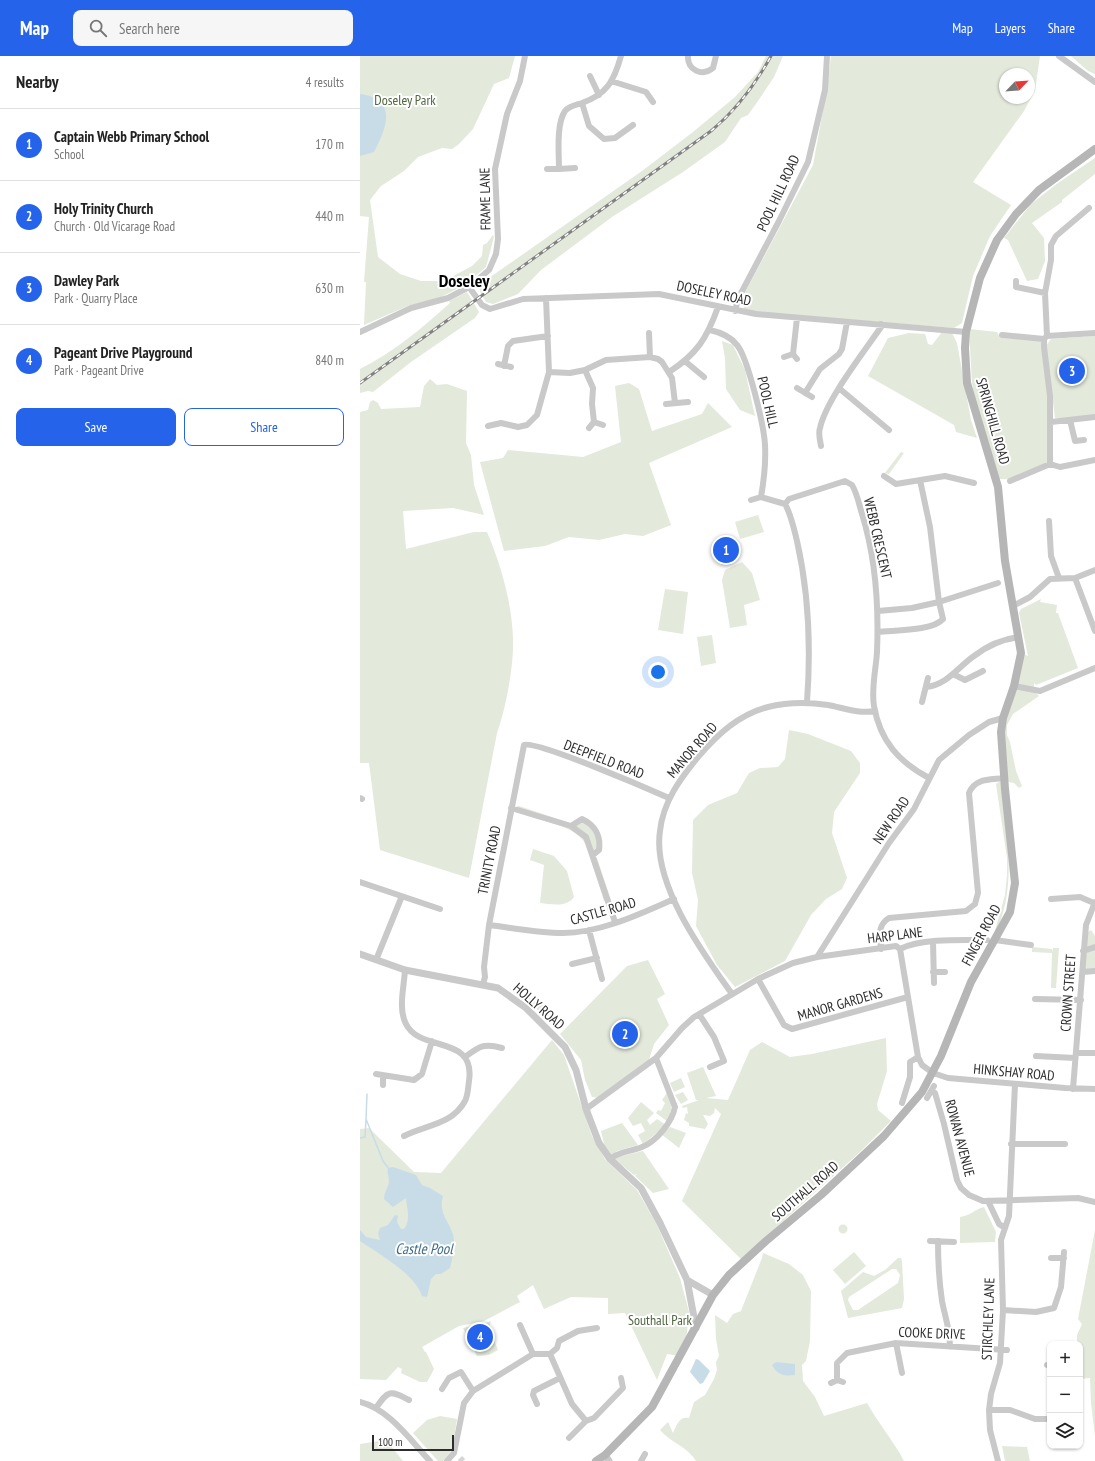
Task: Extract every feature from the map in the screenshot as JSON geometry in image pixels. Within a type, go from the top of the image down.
[{"type":"main road","name":"SPRINGHILL ROAD","points":[[1014,686],[1021,653],[1019,637],[1007,581],[998,487],[967,383],[965,348],[966,332],[980,278],[997,240],[1016,214],[1039,190],[1095,149]]},
{"type":"main road","name":"FINGER ROAD","points":[[932,1073],[941,1056],[971,982],[991,940],[1010,912],[1016,883],[1001,738],[1003,718],[1014,686]]},
{"type":"main road","name":"SOUTHALL ROAD","points":[[596,1461],[607,1458],[652,1407],[713,1295],[729,1275],[821,1196],[884,1136],[918,1096],[932,1073]]},
{"type":"street","name":"FRAME LANE","points":[[360,332],[404,311],[448,298],[469,287],[489,270],[496,254],[498,239],[495,169],[507,114],[520,81],[525,56]]},
{"type":"street","points":[[559,169],[558,139],[563,116],[569,108],[599,95],[611,81],[621,56]]},
{"type":"street","points":[[688,56],[691,67],[701,73],[713,68],[716,56]]},
{"type":"street","name":"POOL HILL ROAD","points":[[735,311],[738,299],[779,222],[808,162],[825,90],[827,56]]},
{"type":"street","points":[[1059,56],[1095,82]]},
{"type":"street","points":[[590,76],[599,95]]},
{"type":"street","points":[[611,81],[646,92],[653,102]]},
{"type":"street","points":[[582,103],[589,126],[604,139],[615,138],[633,125]]},
{"type":"street","points":[[547,169],[575,168]]},
{"type":"street","points":[[1050,464],[1051,422],[1045,293],[1051,260],[1051,245],[1053,240],[1087,210],[1089,218]]},
{"type":"street","points":[[1016,281],[1016,287],[1045,293]]},
{"type":"street","name":"DOSELEY ROAD","points":[[469,287],[482,305],[490,309],[523,299],[660,294],[735,311],[797,318],[966,332]]},
{"type":"street","points":[[488,426],[501,423],[518,427],[527,425],[537,415],[549,372],[546,298]]},
{"type":"street","points":[[669,372],[686,362],[699,347],[710,330],[718,307]]},
{"type":"street","points":[[784,357],[795,356],[797,318]]},
{"type":"street","points":[[806,393],[820,369],[839,354],[842,349],[847,322]]},
{"type":"street","points":[[821,446],[819,430],[822,421],[840,389],[881,327],[881,324]]},
{"type":"street","name":"POOL HILL","points":[[710,330],[732,340],[740,350],[751,379],[764,439],[765,473],[761,497]]},
{"type":"street","points":[[648,333],[650,357]]},
{"type":"street","points":[[1002,336],[1046,338],[1095,333]]},
{"type":"street","points":[[504,366],[508,346],[512,341],[548,336]]},
{"type":"street","points":[[549,372],[570,373],[585,370],[606,360],[650,357],[662,362],[669,372],[672,378],[676,403]]},
{"type":"street","points":[[686,362],[704,377]]},
{"type":"street","points":[[585,370],[593,388],[592,404],[594,422],[589,428]]},
{"type":"street","points":[[797,388],[812,397]]},
{"type":"street","points":[[840,389],[889,430]]},
{"type":"street","points":[[666,404],[688,402]]},
{"type":"street","points":[[1051,422],[1095,417]]},
{"type":"street","points":[[1070,420],[1075,441],[1084,440]]},
{"type":"street","points":[[594,422],[603,425]]},
{"type":"street","points":[[1010,481],[1050,464],[1060,467],[1095,460]]},
{"type":"street","points":[[884,476],[896,484],[945,476],[974,483]]},
{"type":"street","points":[[878,632],[914,629],[939,624],[944,619],[939,602],[930,527],[920,480]]},
{"type":"street","name":"WEBB CRESCENT","points":[[785,504],[789,499],[843,482],[852,485],[866,528],[874,561],[878,611],[874,695],[875,711],[883,734],[895,753],[903,761],[929,778]]},
{"type":"street","points":[[751,500],[761,497],[785,504],[795,535],[806,595],[810,657],[808,702]]},
{"type":"street","points":[[1049,522],[1051,556],[1059,578]]},
{"type":"street","points":[[1013,606],[1030,597],[1050,579],[1075,578],[1095,570]]},
{"type":"street","points":[[1075,578],[1095,631]]},
{"type":"street","points":[[878,611],[912,608],[939,602],[998,583]]},
{"type":"street","points":[[926,687],[937,686],[985,648],[1019,637]]},
{"type":"street","points":[[1014,686],[1040,691],[1095,668]]},
{"type":"street","points":[[953,674],[966,680],[983,671]]},
{"type":"street","points":[[922,702],[928,678]]},
{"type":"street","name":"MANOR ROAD","points":[[732,994],[699,946],[674,899],[662,865],[659,839],[664,813],[669,798],[682,778],[707,747],[735,722],[755,710],[789,703],[808,702],[858,712],[875,711]]},
{"type":"street","name":"NEW ROAD","points":[[817,957],[889,843],[914,809],[939,760],[959,742],[989,722],[1003,718]]},
{"type":"street","name":"DEEPFIELD ROAD","points":[[529,744],[589,765],[669,798]]},
{"type":"street","name":"TRINITY ROAD","points":[[482,984],[485,977],[484,967],[489,925],[523,748],[524,745],[529,744]]},
{"type":"street","name":"FINGER ROAD","points":[[880,948],[880,930],[884,920],[889,918],[967,911],[972,907],[978,894],[969,793],[973,785],[978,782],[1004,778]]},
{"type":"street","points":[[512,808],[572,826],[586,837],[615,922]]},
{"type":"street","points":[[572,826],[582,819],[588,822],[597,831],[600,844],[599,850],[593,855]]},
{"type":"street","points":[[360,882],[440,909]]},
{"type":"street","points":[[376,960],[402,896]]},
{"type":"street","points":[[1051,899],[1080,897],[1094,903]]},
{"type":"street","name":"CASTLE ROAD","points":[[489,925],[552,933],[569,933],[589,930],[615,922],[674,899]]},
{"type":"street","name":"CROWN STREET","points":[[1073,1089],[1086,924],[1094,903]]},
{"type":"street","points":[[589,930],[602,979]]},
{"type":"street","points":[[974,949],[976,940]]},
{"type":"street","name":"HARP LANE","points":[[586,1109],[656,1058],[682,1028],[699,1014],[758,979],[793,963],[817,957],[896,946],[900,949],[907,945],[933,942],[991,940],[1031,945]]},
{"type":"street","points":[[933,942],[934,983]]},
{"type":"street","points":[[1083,951],[1095,947]]},
{"type":"street","points":[[900,949],[918,1057],[922,1065],[932,1073]]},
{"type":"street","name":"HOLLY ROAD","points":[[360,954],[406,970],[498,988],[510,995],[566,1047],[576,1070],[586,1109],[599,1143],[610,1159],[641,1188],[660,1223],[687,1280],[696,1328]]},
{"type":"street","points":[[572,964],[597,958]]},
{"type":"street","points":[[404,1136],[415,1130],[438,1125],[452,1117],[466,1101],[470,1070],[465,1057],[457,1050],[416,1035],[406,1025],[402,1010],[406,970]]},
{"type":"street","points":[[1083,972],[1095,971]]},
{"type":"street","points":[[933,972],[945,972]]},
{"type":"street","name":"MANOR GARDENS","points":[[758,979],[784,1024],[792,1029],[800,1029],[908,997]]},
{"type":"street","points":[[1035,999],[1081,1000]]},
{"type":"street","points":[[699,1014],[714,1038],[724,1060],[710,1067]]},
{"type":"street","points":[[376,1074],[414,1080],[422,1074],[432,1041]]},
{"type":"street","points":[[465,1057],[478,1047],[488,1044],[502,1048]]},
{"type":"street","points":[[1036,1056],[1076,1056],[1095,1053]]},
{"type":"street","points":[[902,1103],[912,1077],[910,1062],[918,1057]]},
{"type":"street","points":[[610,1159],[617,1153],[642,1147],[651,1141],[665,1128],[674,1114],[676,1107],[656,1058]]},
{"type":"street","name":"HINKSHAY ROAD","points":[[932,1073],[958,1080],[1073,1089],[1095,1089]]},
{"type":"street","points":[[383,1076],[383,1085]]},
{"type":"street","name":"STIRCHLEY LANE","points":[[998,1461],[990,1430],[989,1410],[991,1394],[1004,1350],[1001,1240],[1009,1216],[1011,1200],[1011,1144],[1015,1084]]},
{"type":"street","name":"ROWAN AVENUE","points":[[927,1098],[933,1089],[944,1124],[957,1180],[961,1188],[969,1194],[988,1201],[1078,1198],[1095,1202]]},
{"type":"street","points":[[1011,1144],[1065,1144]]},
{"type":"street","points":[[988,1201],[999,1224],[1005,1228]]},
{"type":"street","points":[[930,1241],[954,1242]]},
{"type":"street","points":[[938,1241],[939,1279],[944,1310],[949,1326],[950,1347]]},
{"type":"street","points":[[1003,1310],[1036,1312],[1056,1309],[1061,1287],[1064,1255],[1051,1258]]},
{"type":"street","points":[[687,1280],[713,1295]]},
{"type":"street","points":[[520,1325],[533,1354]]},
{"type":"street","points":[[447,1461],[454,1453],[464,1403],[473,1390],[520,1360],[533,1354],[550,1354],[557,1348],[559,1341],[578,1331],[597,1328]]},
{"type":"street","points":[[896,1343],[902,1373]]},
{"type":"street","name":"COOKE DRIVE","points":[[837,1382],[836,1363],[843,1355],[896,1343],[1004,1350]]},
{"type":"street","points":[[550,1354],[572,1404],[586,1421]]},
{"type":"street","points":[[442,1389],[449,1378],[461,1372],[473,1390]]},
{"type":"street","points":[[537,1404],[533,1395],[534,1391],[560,1378]]},
{"type":"street","points":[[569,1438],[586,1421],[594,1418],[623,1388],[621,1378]]},
{"type":"street","points":[[376,1408],[384,1396],[389,1393],[394,1392],[409,1400]]},
{"type":"street","points":[[360,1402],[376,1408],[392,1421],[430,1461]]},
{"type":"street","points":[[989,1410],[1010,1410],[1035,1419],[1047,1419]]},
{"type":"street","points":[[454,1453],[460,1458]]},
{"type":"street","points":[[641,1461],[645,1454]]},
{"type":"green space","name":"Doseley Park","points":[[360,56],[515,56],[509,78],[494,84],[473,129],[459,144],[452,149],[442,148],[418,157],[404,171],[381,186],[370,200],[378,257],[400,274],[421,281],[444,281],[472,266],[482,256],[483,245],[487,243],[493,235],[494,237],[486,267],[465,285],[437,299],[410,305],[364,325],[366,282],[364,282],[369,217],[360,216]]},
{"type":"green space","points":[[766,56],[783,56],[774,77],[758,101],[748,115],[741,118],[725,142],[683,172],[612,217],[541,270],[518,294],[493,304],[486,302],[481,294],[479,285],[642,171],[693,132],[735,97],[758,72]]},
{"type":"green space","points":[[831,56],[1040,56],[1035,91],[1035,68],[999,68],[999,104],[1028,104],[973,182],[1011,205],[990,236],[973,276],[962,323],[954,328],[745,311],[741,300],[813,165],[827,89]]},
{"type":"green space","points":[[1071,56],[1095,56],[1095,74],[1088,71]]},
{"type":"green space","points":[[1095,158],[1095,174],[1062,200],[1062,202],[1032,223],[1044,238],[1045,261],[1038,279],[1027,281],[1008,240],[1004,238],[1031,204],[1058,183]]},
{"type":"green space","points":[[467,292],[479,312],[475,318],[411,362],[373,392],[368,391],[360,393],[360,369],[396,347],[450,303],[449,301]]},
{"type":"green space","points":[[969,329],[997,332],[1000,338],[1043,340],[1049,396],[1049,463],[1009,479],[996,479],[978,418],[972,383]]},
{"type":"green space","points":[[942,332],[952,333],[957,343],[971,420],[977,438],[956,432],[954,425],[868,376],[888,338],[909,333],[925,334],[928,344],[932,345]]},
{"type":"green space","points":[[1095,336],[1095,415],[1066,419],[1055,418],[1046,346],[1051,339]]},
{"type":"green space","points":[[722,341],[733,345],[745,370],[755,416],[740,410],[726,389],[725,358]]},
{"type":"green space","points":[[430,379],[437,385],[447,384],[467,391],[466,443],[471,455],[474,485],[484,515],[453,508],[403,511],[406,549],[474,532],[487,532],[505,584],[512,625],[513,649],[509,686],[497,733],[469,878],[380,850],[369,763],[360,763],[360,412],[368,410],[370,402],[373,400],[378,403],[381,409],[420,407],[424,386]]},
{"type":"green space","points":[[629,383],[639,389],[652,431],[702,414],[708,403],[732,427],[649,463],[671,525],[643,536],[625,534],[599,540],[569,537],[545,546],[504,551],[480,462],[503,458],[508,450],[583,457],[621,442],[615,386]]},
{"type":"green space","points":[[901,452],[904,453],[889,474],[885,473]]},
{"type":"green space","points":[[758,515],[764,532],[740,539],[735,522]]},
{"type":"green space","points":[[742,562],[752,573],[760,600],[744,605],[747,625],[730,628],[722,580],[725,570]]},
{"type":"green space","points":[[665,589],[688,592],[683,634],[658,630]]},
{"type":"green space","points":[[1041,599],[1040,602],[1057,605],[1056,613],[1058,613],[1078,668],[1036,685],[1034,683],[1034,691],[1039,696],[1013,714],[1007,725],[1007,735],[1010,742],[1016,771],[1022,786],[1019,788],[1014,783],[1009,782],[1004,778],[1001,738],[1021,653],[1028,656],[1019,613],[1021,609]]},
{"type":"green space","points":[[712,635],[716,663],[701,666],[697,637]]},
{"type":"green space","points":[[789,730],[808,734],[851,751],[860,763],[860,773],[834,812],[832,833],[847,878],[842,889],[826,899],[811,915],[785,961],[735,987],[717,965],[696,926],[698,900],[692,873],[693,820],[708,805],[737,793],[749,773],[760,768],[778,767],[785,759]]},
{"type":"green space","points":[[1001,782],[1009,862],[1006,900],[1001,919],[993,938],[1005,895],[1007,875],[1007,858],[996,784]]},
{"type":"green space","points":[[519,806],[567,822],[571,826],[575,823],[588,822],[600,844],[593,855],[597,858],[616,915],[615,922],[608,902],[604,901],[586,844],[571,830],[530,817],[511,808]]},
{"type":"green space","points":[[533,849],[554,856],[567,871],[574,897],[567,903],[540,903],[544,865],[530,860]]},
{"type":"green space","points":[[1091,930],[1095,936],[1095,971],[1083,972],[1088,932]]},
{"type":"green space","points":[[1032,947],[1052,949],[1052,952],[1053,948],[1059,948],[1056,988],[1051,988],[1052,953],[1032,952]]},
{"type":"green space","points":[[648,960],[665,994],[657,999],[669,1025],[654,1044],[649,1060],[599,1098],[592,1097],[585,1080],[581,1060],[560,1034],[627,966]]},
{"type":"green space","points":[[509,988],[543,1005],[565,1022],[557,1029],[547,1017]]},
{"type":"green space","points":[[886,1038],[887,1071],[877,1104],[878,1110],[891,1121],[860,1152],[741,1259],[682,1201],[721,1114],[715,1108],[714,1113],[710,1116],[703,1115],[708,1124],[705,1129],[689,1126],[689,1123],[684,1120],[686,1113],[688,1114],[687,1107],[683,1108],[682,1106],[699,1100],[696,1100],[687,1073],[703,1067],[716,1096],[706,1098],[728,1100],[750,1050],[762,1042],[790,1057],[812,1054]]},
{"type":"green space","name":"Southall Park","points":[[552,1040],[564,1055],[592,1136],[605,1159],[637,1190],[656,1223],[680,1278],[689,1312],[686,1342],[680,1356],[667,1354],[657,1380],[625,1313],[608,1314],[608,1298],[571,1297],[544,1309],[533,1285],[517,1296],[520,1302],[484,1321],[459,1326],[422,1347],[434,1369],[427,1382],[420,1382],[401,1373],[402,1369],[398,1367],[386,1380],[360,1379],[360,1129],[369,1128],[414,1172],[441,1173]]},
{"type":"green space","points":[[681,1078],[685,1087],[674,1092],[670,1083]]},
{"type":"green space","points":[[683,1092],[688,1100],[681,1104],[675,1095]]},
{"type":"green space","points":[[667,1093],[672,1105],[668,1122],[656,1113],[658,1110],[661,1111],[665,1103],[662,1100]]},
{"type":"green space","points":[[641,1102],[654,1113],[647,1120],[650,1125],[657,1119],[666,1125],[643,1144],[638,1135],[645,1131],[641,1123],[633,1126],[628,1118]]},
{"type":"green space","points":[[622,1123],[638,1145],[617,1151],[611,1156],[606,1152],[601,1131]]},
{"type":"green space","points":[[670,1127],[686,1133],[679,1148],[661,1134]]},
{"type":"green space","points":[[643,1151],[669,1189],[653,1193],[635,1176],[637,1174],[634,1175],[613,1158]]},
{"type":"green space","points":[[984,1207],[996,1232],[995,1242],[960,1243],[960,1217]]},
{"type":"green space","points":[[843,1224],[848,1229],[843,1234],[838,1229]]},
{"type":"green space","points":[[1095,1230],[1095,1436],[1090,1378],[1083,1379],[1083,1341],[1077,1341],[1077,1335],[1082,1324],[1078,1319]]},
{"type":"green space","points":[[854,1252],[866,1266],[845,1284],[833,1270]]},
{"type":"green space","points":[[763,1253],[789,1264],[803,1275],[811,1291],[810,1341],[806,1361],[802,1365],[803,1381],[815,1397],[824,1416],[867,1403],[904,1461],[696,1461],[684,1448],[660,1430],[668,1422],[673,1433],[677,1424],[683,1418],[689,1418],[694,1402],[705,1395],[714,1379],[717,1370],[716,1362],[719,1356],[716,1339],[715,1315],[727,1323],[733,1314],[741,1311]]},
{"type":"green space","points":[[898,1258],[901,1258],[904,1299],[902,1308],[848,1318],[841,1291],[863,1272],[874,1276],[885,1270]],"holes":[[[892,1269],[896,1269],[900,1275],[898,1283],[858,1310],[853,1310],[848,1300],[849,1297]]]},
{"type":"green space","points":[[491,1321],[489,1328],[498,1350],[489,1355],[477,1356],[463,1328]]},
{"type":"green space","points":[[440,1416],[457,1419],[452,1450],[443,1461],[438,1461],[413,1433],[427,1420]]},
{"type":"green space","points":[[386,1440],[403,1461],[360,1461],[360,1444]]},
{"type":"green space","points":[[1002,1446],[1027,1447],[1030,1461],[1005,1461]]},
{"type":"water","points":[[360,94],[372,97],[380,102],[385,108],[386,116],[383,133],[374,152],[360,156]]},
{"type":"water","name":"Castle Pool","points":[[393,1167],[416,1175],[422,1185],[443,1196],[442,1210],[454,1237],[450,1268],[441,1274],[436,1274],[431,1279],[427,1297],[422,1296],[412,1280],[396,1265],[360,1241],[360,1230],[366,1237],[380,1240],[378,1234],[380,1228],[388,1225],[395,1215],[398,1216],[397,1222],[401,1229],[404,1229],[406,1226],[408,1214],[406,1198],[393,1207],[384,1199],[389,1182],[388,1168]]},
{"type":"water","points":[[696,1359],[710,1371],[703,1383],[700,1384],[690,1372]]},
{"type":"water","points":[[776,1362],[795,1364],[795,1375],[784,1375],[779,1373],[772,1365]]},
{"type":"waterway","points":[[367,1094],[366,1119],[383,1161],[389,1169]]},
{"type":"waterway","points":[[360,1138],[365,1137],[366,1119]]},
{"type":"tunnel","points":[[460,1458],[463,1461]]},
{"type":"railway","points":[[360,383],[711,131],[729,114],[744,96],[771,56]]},
{"type":"place","name":"Dawley Park","points":[[1072,371]]},
{"type":"place","name":"Captain Webb Primary School","points":[[726,550]]},
{"type":"place","name":"Holy Trinity Church","points":[[625,1034]]},
{"type":"place","name":"Pageant Drive Playground","points":[[480,1337]]},
{"type":"district","name":"Doseley","points":[[464,281]]}]
